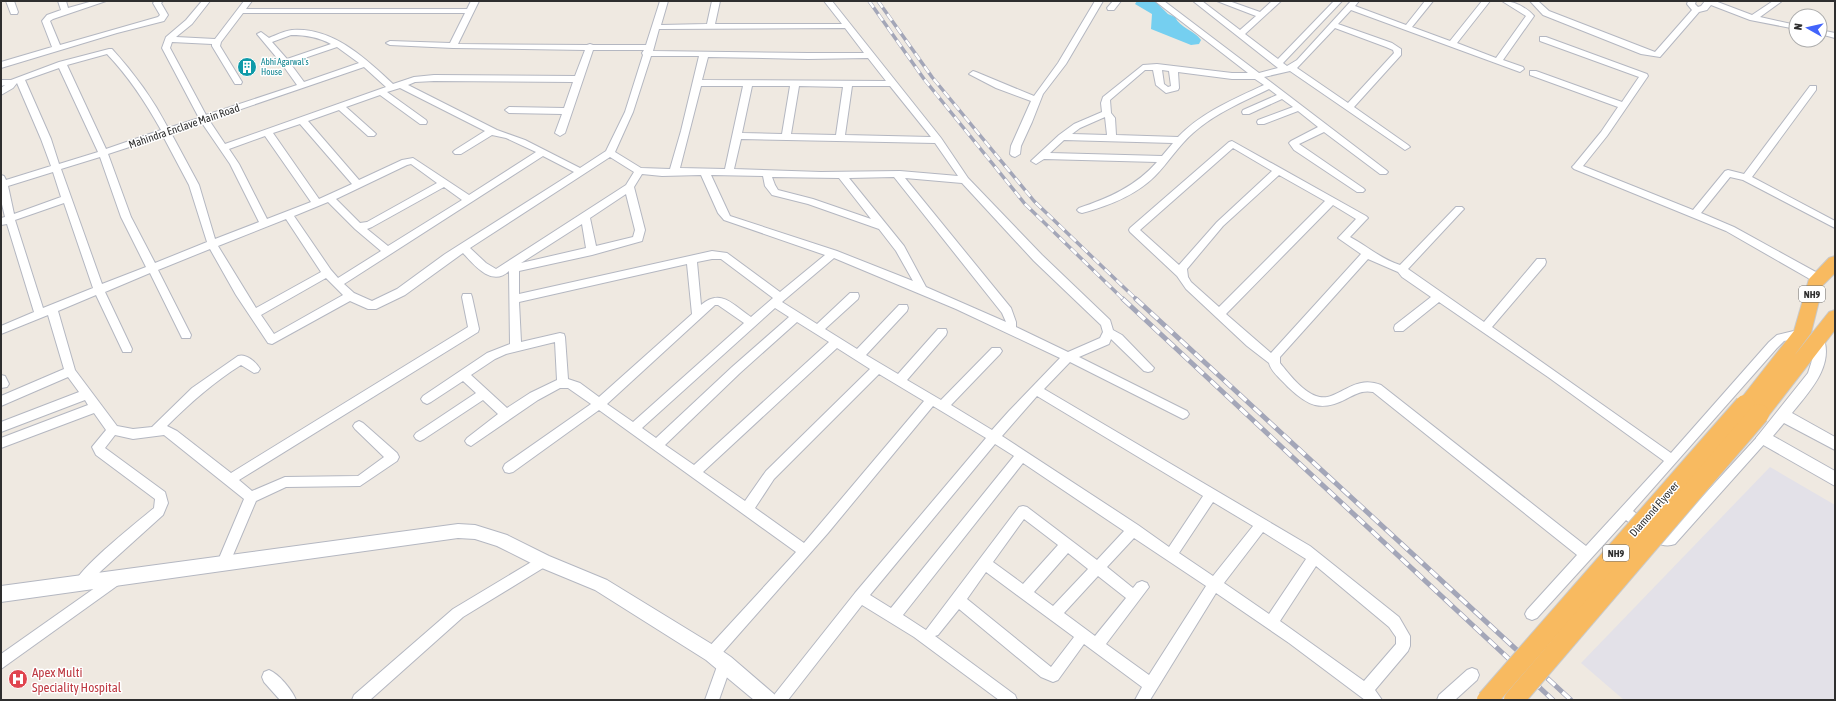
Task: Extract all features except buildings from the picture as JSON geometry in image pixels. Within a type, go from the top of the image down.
[{"type":"highway","name":"NH9","points":[[1810,335],[1815,283],[1835,262]]},
{"type":"highway","name":"NH9","points":[[1810,335],[1835,317]]},
{"type":"highway","name":"Diamond Flyover","points":[[1514,700],[1759,414],[1790,361],[1810,335]]},
{"type":"highway","name":"Diamond Flyover","points":[[1487,700],[1745,405],[1790,361]]},
{"type":"street","points":[[10,1],[14,12]]},
{"type":"street","points":[[62,1],[65,11]]},
{"type":"street","points":[[57,48],[46,21],[50,17],[65,11],[102,1]]},
{"type":"street","points":[[1,65],[114,31],[161,19],[164,15],[157,3],[159,1]]},
{"type":"street","points":[[206,1],[189,22],[168,39],[166,48],[204,119],[234,164],[265,224]]},
{"type":"street","points":[[238,82],[216,46],[217,42],[248,1]]},
{"type":"street","points":[[453,46],[476,1]]},
{"type":"street","points":[[288,214],[327,273],[350,296],[372,306],[401,292],[464,248],[610,153],[629,112],[647,50],[664,1]]},
{"type":"street","points":[[711,26],[716,1]]},
{"type":"street","points":[[779,700],[860,597],[994,437],[1036,390],[1069,356],[1104,341],[1108,332],[1106,323],[1038,258],[965,180],[938,140],[846,26],[828,1],[817,1]]},
{"type":"street","points":[[1015,154],[1016,146],[1039,93],[1062,64],[1099,1]]},
{"type":"street","points":[[1111,8],[1117,1]]},
{"type":"street","points":[[1159,1],[1383,172]]},
{"type":"street","points":[[1197,1],[1285,67],[1349,108],[1405,147]]},
{"type":"street","points":[[1221,1],[1262,15]]},
{"type":"street","points":[[1241,33],[1277,1]]},
{"type":"street","points":[[1285,67],[1338,1]]},
{"type":"street","points":[[1407,28],[1429,1]]},
{"type":"street","points":[[1452,44],[1486,1]]},
{"type":"street","points":[[1498,61],[1530,16],[1506,1]]},
{"type":"street","points":[[1534,1],[1546,13],[1556,18],[1644,52],[1657,55],[1696,10],[1704,8],[1710,1],[1731,12],[1788,25]]},
{"type":"street","points":[[1692,1],[1691,4],[1696,10]]},
{"type":"street","points":[[1754,18],[1778,1]]},
{"type":"street","points":[[1112,139],[1111,118],[1107,113],[1104,103],[1106,99],[1143,68],[1157,67],[1232,76],[1257,76],[1285,67],[1333,25],[1352,4],[1407,28],[1520,69]]},
{"type":"street","points":[[240,11],[470,11]]},
{"type":"street","points":[[1333,25],[1389,45],[1397,49],[1398,53],[1349,108]]},
{"type":"street","points":[[655,27],[846,26]]},
{"type":"street","points":[[267,41],[297,33],[323,37],[339,44],[396,86],[492,132],[504,134],[543,152],[581,172]]},
{"type":"street","points":[[261,34],[285,62],[302,86]]},
{"type":"street","points":[[168,39],[217,42]]},
{"type":"street","points":[[1543,39],[1644,76],[1624,106],[1577,167],[1730,229],[1818,279]]},
{"type":"street","points":[[390,43],[453,46],[590,46],[704,54],[808,56],[870,54]]},
{"type":"street","points":[[285,62],[339,44]]},
{"type":"street","points":[[560,133],[566,111],[590,46]]},
{"type":"street","points":[[1,83],[16,80],[62,64],[109,51],[122,65],[151,104],[194,184],[212,244],[240,292],[272,340],[350,296]]},
{"type":"street","points":[[674,172],[686,131],[704,54]]},
{"type":"street","points":[[62,64],[86,119],[103,153],[126,218],[186,335]]},
{"type":"street","name":"Mahindra Enclave Main Road","points":[[1,182],[56,168],[103,153],[366,64]]},
{"type":"street","points":[[1157,67],[1160,84],[1166,90],[1175,88],[1173,69]]},
{"type":"street","points":[[1533,73],[1624,106]]},
{"type":"street","points":[[973,74],[1036,100]]},
{"type":"street","points":[[223,148],[414,80],[434,78],[578,79]]},
{"type":"street","points":[[1,92],[16,80]]},
{"type":"street","points":[[16,80],[46,139],[65,199],[99,290],[126,349]]},
{"type":"street","points":[[697,83],[893,83]]},
{"type":"street","points":[[729,173],[748,83]]},
{"type":"street","points":[[786,137],[795,84]]},
{"type":"street","points":[[840,138],[848,84]]},
{"type":"street","points":[[1082,210],[1113,200],[1145,180],[1181,140],[1197,125],[1231,103],[1269,86]]},
{"type":"street","points":[[1746,178],[1813,88]]},
{"type":"street","points":[[381,92],[423,122]]},
{"type":"street","points":[[1246,112],[1282,96]]},
{"type":"street","points":[[340,106],[371,134]]},
{"type":"street","points":[[1261,122],[1299,108]]},
{"type":"street","points":[[509,110],[566,111]]},
{"type":"street","points":[[1107,113],[1083,122],[1062,137],[1039,158],[1164,159]]},
{"type":"street","points":[[301,119],[358,185]]},
{"type":"street","points":[[1324,128],[1294,144],[1360,190]]},
{"type":"street","points":[[267,132],[317,203]]},
{"type":"street","points":[[458,152],[492,132]]},
{"type":"street","points":[[737,136],[938,140]]},
{"type":"street","points":[[1062,137],[1181,140]]},
{"type":"street","points":[[1586,554],[1388,396],[1373,387],[1362,386],[1329,402],[1320,402],[1311,399],[1286,377],[1274,364],[1274,361],[1251,343],[1185,282],[1181,273],[1134,230],[1232,144],[1363,218],[1343,238],[1358,246],[1367,254],[1402,269],[1407,275],[1486,328],[1672,460]]},
{"type":"street","points":[[338,284],[543,152]]},
{"type":"street","points":[[610,153],[639,171],[662,173],[842,175],[897,174],[965,180]]},
{"type":"street","points":[[1,330],[151,268],[330,198],[405,162],[413,162],[469,200]]},
{"type":"street","points":[[1181,273],[1182,268],[1220,224],[1278,170]]},
{"type":"street","points":[[496,274],[629,187],[639,171]]},
{"type":"street","points":[[705,173],[723,213],[727,218],[775,232],[922,289],[1069,356],[1184,414]]},
{"type":"street","points":[[1694,215],[1728,173],[1746,178],[1835,225]]},
{"type":"street","points":[[767,174],[770,186],[775,193],[810,201],[880,226]]},
{"type":"street","points":[[897,174],[1007,311],[1011,322],[1011,330]]},
{"type":"street","points":[[842,175],[880,226],[900,249],[922,289]]},
{"type":"street","points":[[1,182],[6,221],[40,314]]},
{"type":"street","points":[[358,227],[369,225],[444,183]]},
{"type":"street","points":[[464,248],[482,266],[496,274],[514,268],[592,251],[638,239],[640,230],[629,187]]},
{"type":"street","points":[[330,198],[358,227],[388,251]]},
{"type":"street","points":[[6,221],[65,199]]},
{"type":"street","points":[[1219,314],[1332,200]]},
{"type":"street","points":[[1402,269],[1459,209]]},
{"type":"street","points":[[585,217],[592,251]]},
{"type":"street","points":[[634,428],[778,300],[833,254]]},
{"type":"street","points":[[1274,361],[1275,356],[1367,254]]},
{"type":"street","points":[[514,298],[692,259],[712,255],[722,256],[778,300],[796,317],[899,381],[994,437],[1134,529],[1272,623],[1365,690],[1375,700]]},
{"type":"street","points":[[692,259],[697,316]]},
{"type":"street","points":[[1486,328],[1541,262]]},
{"type":"street","points":[[514,268],[516,347]]},
{"type":"street","points":[[254,314],[327,273]]},
{"type":"street","points":[[817,330],[854,296]]},
{"type":"street","points":[[1399,328],[1439,296]]},
{"type":"street","points":[[230,480],[474,329],[467,297]]},
{"type":"street","points":[[509,468],[599,404],[713,301],[720,301],[752,323]]},
{"type":"street","points":[[858,356],[903,308]]},
{"type":"street","points":[[52,309],[70,371],[113,430],[133,434],[165,430],[174,434],[251,497]]},
{"type":"street","points":[[657,444],[736,370],[796,317]]},
{"type":"street","points":[[899,381],[942,332]]},
{"type":"street","points":[[1108,332],[1118,338],[1148,368]]},
{"type":"street","points":[[1532,614],[1624,512],[1672,460],[1773,345],[1781,338],[1810,335],[1821,354],[1814,375],[1763,438],[1672,540],[1663,540],[1624,512]]},
{"type":"street","points":[[427,399],[491,356],[516,347],[560,337],[563,383]]},
{"type":"street","points":[[696,472],[836,342]]},
{"type":"street","points":[[942,407],[996,351]]},
{"type":"street","points":[[156,430],[188,397],[220,372],[242,359],[254,369]]},
{"type":"street","points":[[747,509],[770,474],[878,368]]},
{"type":"street","points":[[1,402],[70,371]]},
{"type":"street","points":[[463,374],[506,415]]},
{"type":"street","points":[[471,441],[506,415],[543,391],[563,383],[570,384],[657,444],[805,551]]},
{"type":"street","points":[[1036,390],[1262,524],[1314,558],[1394,622],[1403,636],[1403,646],[1365,690]]},
{"type":"street","points":[[1,427],[87,394]]},
{"type":"street","points":[[420,436],[484,394]]},
{"type":"street","points":[[712,700],[718,659],[805,551],[931,400]]},
{"type":"street","points":[[1,443],[96,407]]},
{"type":"street","points":[[1782,414],[1835,444]]},
{"type":"street","points":[[223,563],[251,497],[285,482],[360,481],[393,457],[359,426]]},
{"type":"street","points":[[82,582],[100,562],[159,510],[162,503],[161,496],[100,451],[98,447],[113,430]]},
{"type":"street","points":[[1763,438],[1835,479]]},
{"type":"street","points":[[894,615],[1022,455]]},
{"type":"street","points":[[1171,554],[1211,494]]},
{"type":"street","points":[[933,630],[958,600],[1023,511],[1098,568],[1138,592],[1097,645]]},
{"type":"street","points":[[1142,700],[1216,584],[1262,524]]},
{"type":"street","points":[[1054,614],[1134,529]]},
{"type":"street","points":[[1,594],[120,576],[458,531],[475,532],[501,540],[543,561],[601,585],[718,659],[768,700]]},
{"type":"street","points":[[1025,592],[1067,544]]},
{"type":"street","points":[[1272,623],[1314,558]]},
{"type":"street","points":[[360,700],[458,613],[543,561]]},
{"type":"street","points":[[984,563],[1152,685]]},
{"type":"street","points":[[1,662],[120,576]]},
{"type":"street","points":[[860,597],[894,615],[926,636],[1010,700]]},
{"type":"street","points":[[958,600],[1046,672],[1053,675],[1083,635]]},
{"type":"street","points":[[1444,700],[1472,675]]},
{"type":"street","points":[[269,677],[289,700]]},
{"type":"shaded area","points":[[1770,467],[1835,505],[1835,700],[1624,700],[1581,663]]},
{"type":"water","points":[[1137,1],[1155,1],[1168,14],[1175,17],[1180,24],[1195,34],[1201,40],[1199,44],[1191,45],[1151,29],[1152,14],[1135,4]]},
{"type":"railway","points":[[869,1],[924,79],[1025,204],[1124,300]]},
{"type":"railway","points":[[878,1],[932,77],[1034,201],[1137,300]]},
{"type":"railway","points":[[1123,299],[1553,700]]},
{"type":"railway","points":[[1136,299],[1571,700]]},
{"type":"place","name":"Abhi Agarwal's House","points":[[247,67]]},
{"type":"place","name":"Apex Multi Speciality Hospital","points":[[18,679]]}]
